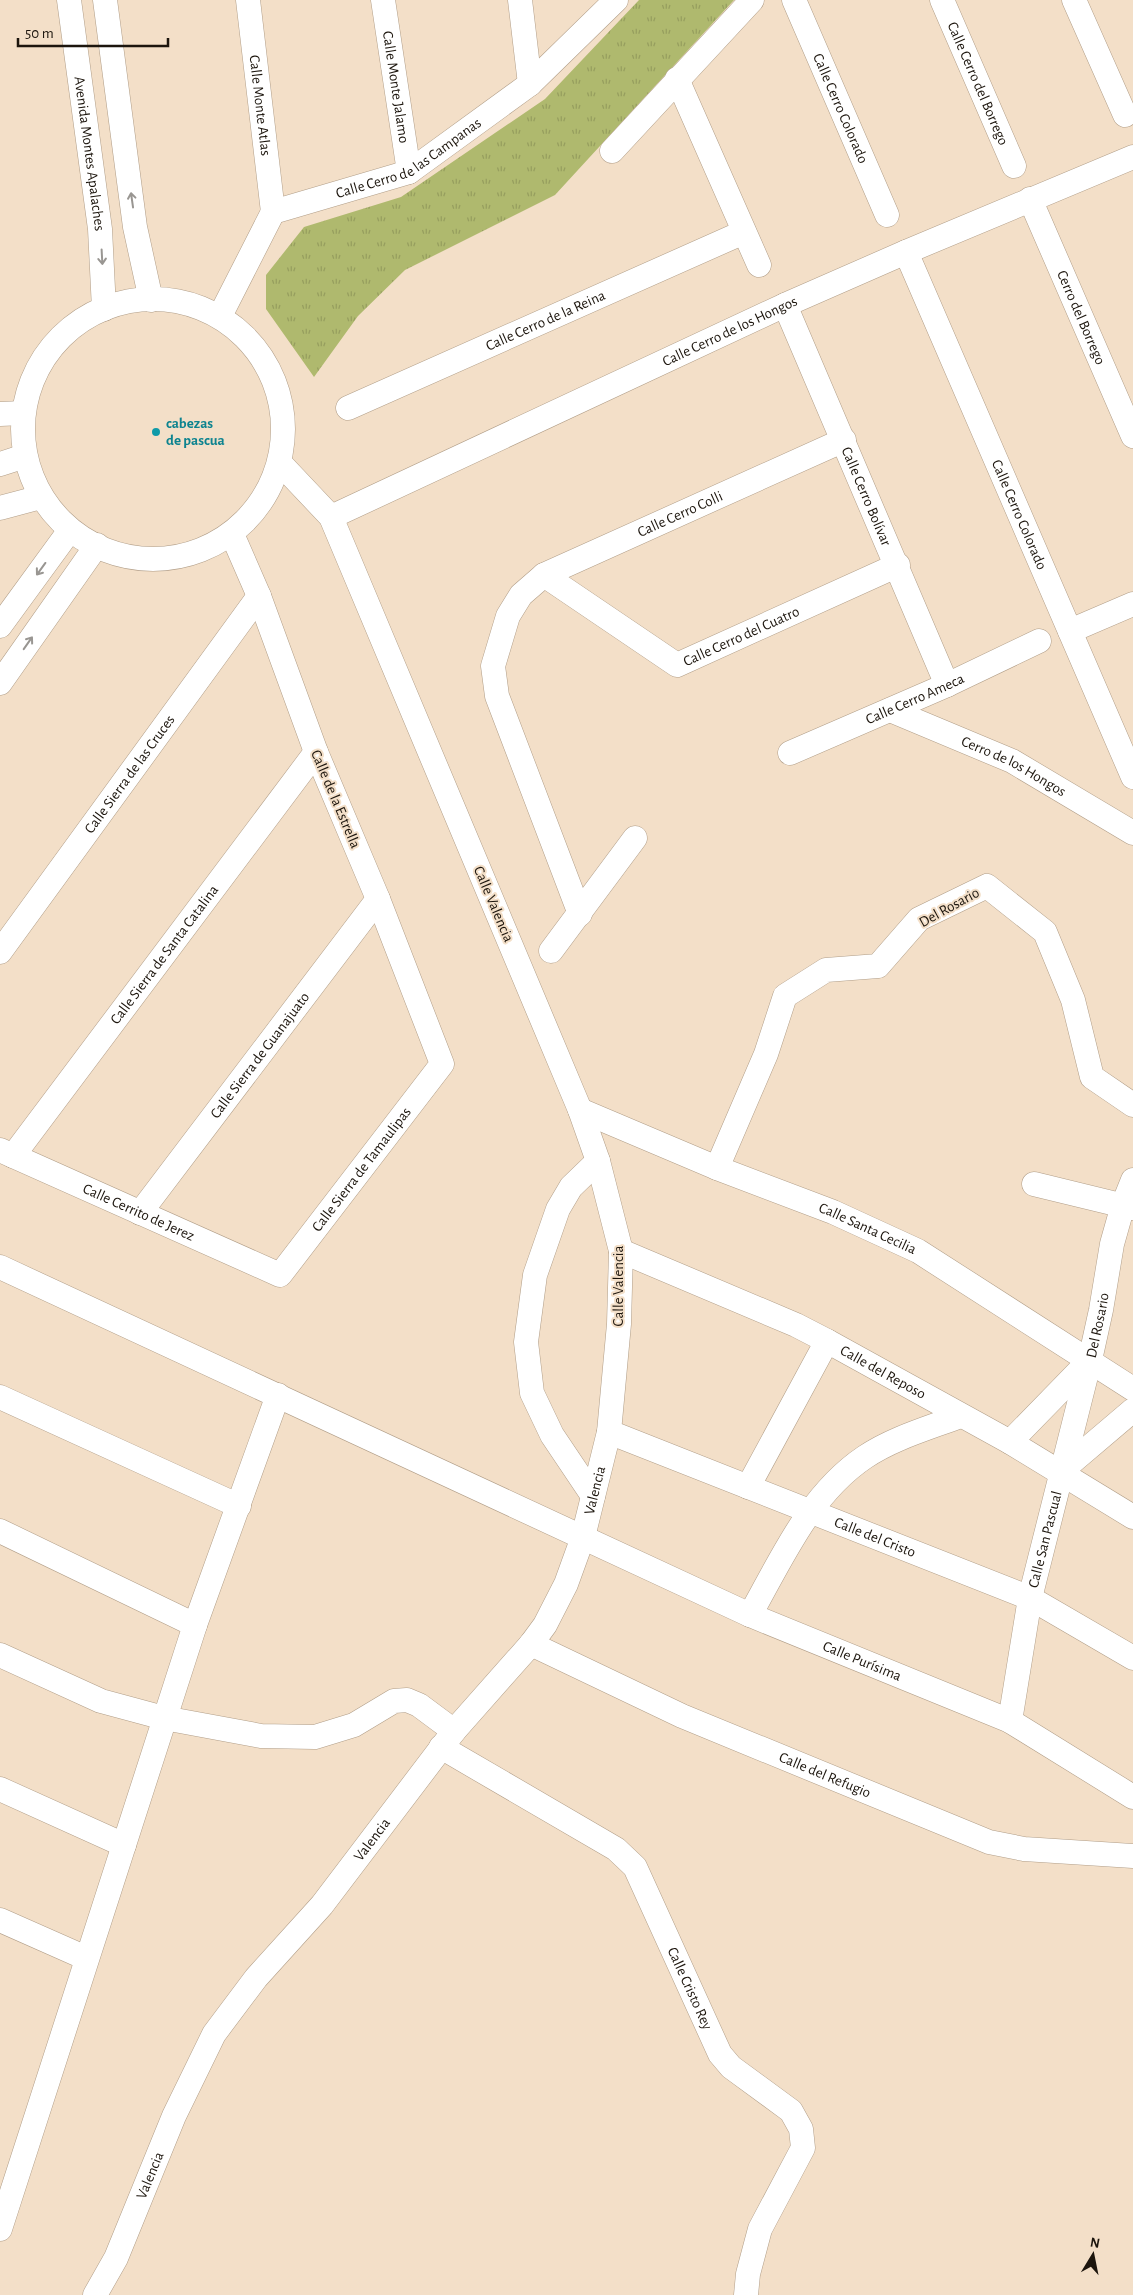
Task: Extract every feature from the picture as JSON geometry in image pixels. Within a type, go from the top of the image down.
[{"type":"street","name":"Avenida Montes Apalaches","points":[[70,0],[100,229],[104,309]]},
{"type":"street","points":[[105,0],[135,227],[151,300]]},
{"type":"street","name":"Calle Monte Atlas","points":[[248,0],[273,212]]},
{"type":"street","name":"Calle Monte Jalamo","points":[[383,0],[409,172]]},
{"type":"street","points":[[520,0],[530,84]]},
{"type":"street","name":"Calle Cerro de las Campanas","points":[[273,212],[409,172],[530,84],[616,0]]},
{"type":"street","points":[[612,151],[752,0]]},
{"type":"street","name":"Calle Cerro Colorado","points":[[794,0],[887,215]]},
{"type":"street","name":"Calle Cerro del Borrego","points":[[942,0],[1014,166]]},
{"type":"street","points":[[1074,0],[1125,115]]},
{"type":"street","points":[[677,79],[759,265]]},
{"type":"street","name":"Calle Cerro de los Hongos","points":[[331,517],[785,306],[906,252],[1133,157]]},
{"type":"street","name":"Cerro del Borrego","points":[[1030,200],[1133,436]]},
{"type":"street","points":[[220,316],[273,212]]},
{"type":"street","name":"Calle Cerro de la Reina","points":[[348,408],[744,232]]},
{"type":"street","name":"Calle Cerro Colorado","points":[[906,252],[1133,777]]},
{"type":"street","points":[[138,299],[151,300],[180,301],[220,316],[253,344],[275,380],[285,421],[280,463],[262,502],[232,534],[194,553],[150,560],[108,552],[70,530],[42,497],[25,456],[12,414],[35,372],[61,336],[96,311],[138,299]]},
{"type":"street","name":"Calle Cerro Bolívar","points":[[785,306],[898,565],[947,685]]},
{"type":"street","name":"Calle Cerro Colli","points":[[580,914],[497,696],[493,666],[508,616],[521,595],[544,575],[844,440]]},
{"type":"street","points":[[0,464],[25,456]]},
{"type":"street","name":"Calle Valencia","points":[[280,463],[331,517],[580,1110],[598,1161],[621,1251],[616,1375]]},
{"type":"street","points":[[0,508],[42,497]]},
{"type":"street","points":[[0,626],[70,530]]},
{"type":"street","name":"Calle de la Estrella","points":[[232,534],[259,596],[316,752],[378,899],[442,1064]]},
{"type":"street","points":[[0,683],[97,545]]},
{"type":"street","name":"Calle Cerro del Cuatro","points":[[544,575],[677,665],[898,565]]},
{"type":"street","name":"Calle Sierra de las Cruces","points":[[0,952],[259,596]]},
{"type":"street","points":[[1070,631],[1133,604]]},
{"type":"street","name":"Calle Cerro Ameca","points":[[790,753],[947,685],[1038,641]]},
{"type":"street","name":"Cerro de los Hongos","points":[[890,710],[1012,761],[1133,833]]},
{"type":"street","name":"Calle Sierra de Santa Catalina","points":[[7,1153],[316,752]]},
{"type":"street","points":[[550,951],[580,914],[635,838]]},
{"type":"street","name":"Del Rosario","points":[[717,1168],[766,1054],[785,996],[826,970],[878,966],[919,919],[987,886],[1045,932],[1073,1000],[1092,1077],[1133,1105]]},
{"type":"street","name":"Calle Sierra de Guanajuato","points":[[140,1213],[378,899]]},
{"type":"street","name":"Calle Sierra de Tamaulipas","points":[[280,1275],[442,1064]]},
{"type":"street","name":"Calle Santa Cecilia","points":[[580,1110],[717,1168],[833,1212],[918,1251],[1133,1389]]},
{"type":"street","name":"Calle Cerrito de Jerez","points":[[7,1153],[280,1275]]},
{"type":"street","points":[[593,1496],[552,1435],[532,1393],[526,1342],[535,1275],[558,1209],[571,1186],[598,1161]]},
{"type":"street","name":"Del Rosario","points":[[1010,1442],[1090,1360],[1112,1244],[1128,1207],[1133,1180]]},
{"type":"street","points":[[1034,1184],[1128,1207]]},
{"type":"street","name":"Calle del Reposo","points":[[621,1251],[796,1325],[827,1341],[1010,1442],[1133,1517]]},
{"type":"street","name":"Calle Purísima","points":[[0,1267],[750,1615],[1010,1721],[1133,1797]]},
{"type":"street","points":[[748,1487],[827,1341]]},
{"type":"street","name":"Calle San Pascual","points":[[1010,1721],[1030,1598],[1060,1472],[1090,1360]]},
{"type":"street","name":"Valencia","points":[[95,2295],[116,2258],[174,2116],[214,2034],[256,1978],[322,1905],[448,1739],[531,1644],[545,1625],[566,1584],[583,1537],[609,1432],[616,1375]]},
{"type":"street","points":[[0,2229],[195,1625],[278,1395]]},
{"type":"street","points":[[0,1397],[239,1506]]},
{"type":"street","points":[[1060,1472],[1133,1410]]},
{"type":"street","points":[[750,1615],[810,1511],[842,1474],[867,1455],[896,1441],[960,1416]]},
{"type":"street","name":"Calle del Cristo","points":[[609,1432],[1030,1598],[1133,1658]]},
{"type":"street","points":[[0,1530],[195,1625]]},
{"type":"street","name":"Calle del Refugio","points":[[531,1644],[682,1716],[989,1842],[1024,1848],[1133,1856]]},
{"type":"street","name":"Calle Cristo Rey","points":[[0,1655],[101,1701],[164,1718],[261,1736],[315,1737],[354,1725],[394,1701],[407,1700],[420,1705],[448,1739],[616,1849],[635,1867],[720,2054],[731,2067],[791,2111],[801,2129],[803,2148],[760,2229],[748,2274],[746,2295]]},
{"type":"street","points":[[0,1789],[124,1845]]},
{"type":"street","points":[[0,1920],[86,1958]]},
{"type":"green space","points":[[639,0],[734,0],[555,195],[405,270],[358,316],[314,377],[266,309],[266,275],[304,227],[401,197],[545,99]]},
{"type":"place","name":"cabezas de pascua","points":[[156,432]]}]
